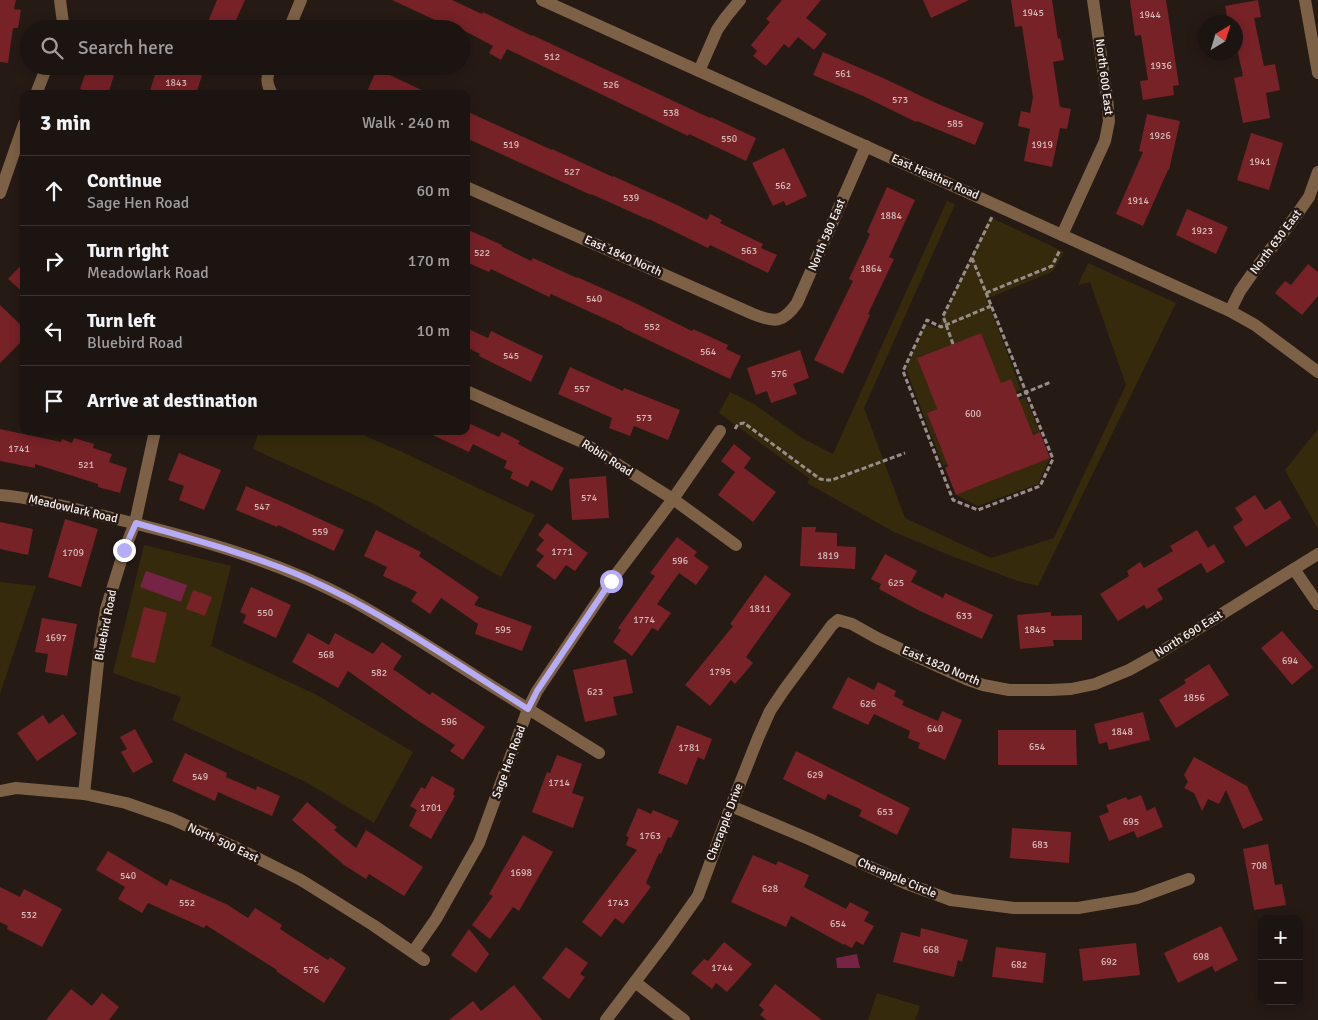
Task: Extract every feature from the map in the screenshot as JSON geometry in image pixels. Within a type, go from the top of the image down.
[{"type":"street","points":[[60,0],[63,20]]},
{"type":"street","points":[[293,20],[301,0]]},
{"type":"street","name":"East Heather Road","points":[[542,0],[1230,311],[1255,326],[1318,372]]},
{"type":"street","points":[[699,71],[717,30],[740,0]]},
{"type":"street","name":"North 600 East","points":[[1062,235],[1105,141],[1109,121],[1093,0]]},
{"type":"street","points":[[1304,0],[1318,74]]},
{"type":"street","points":[[38,90],[43,75]]},
{"type":"street","points":[[268,75],[269,89]]},
{"type":"street","points":[[0,193],[20,136]]},
{"type":"street","name":"North 580 East","points":[[781,320],[797,303],[866,146]]},
{"type":"street","name":"North 630 East","points":[[1230,311],[1240,291],[1254,271],[1296,217],[1308,198],[1318,172]]},
{"type":"street","name":"East 1840 North","points":[[470,188],[753,314],[767,319],[781,320]]},
{"type":"street","name":"Robin Road","points":[[470,392],[582,442],[673,499],[736,545]]},
{"type":"street","name":"Sage Hen Road","points":[[413,952],[436,919],[479,843],[528,709],[537,691],[611,581],[673,499],[720,431]]},
{"type":"street","name":"Bluebird Road","points":[[84,794],[100,644],[106,609],[124,550],[136,523],[153,435]]},
{"type":"street","name":"Meadowlark Road","points":[[0,495],[136,523],[236,551],[299,575],[350,600],[410,634],[599,753]]},
{"type":"street","name":"North 690 East","points":[[1050,690],[1096,684],[1128,670],[1156,655],[1318,554]]},
{"type":"street","points":[[1294,569],[1318,604]]},
{"type":"street","name":"East 1820 North","points":[[838,620],[852,624],[904,651],[966,679],[1009,690],[1050,690]]},
{"type":"street","name":"Cherapple Drive","points":[[606,1020],[698,896],[731,806],[770,711],[789,682],[832,625],[838,620]]},
{"type":"street","name":"North 500 East","points":[[0,791],[16,788],[84,794],[131,804],[172,820],[240,849],[301,880],[424,960]]},
{"type":"street","name":"Cherapple Circle","points":[[731,806],[809,838],[905,883],[951,900],[1014,908],[1078,908],[1136,898],[1190,880]]},
{"type":"street","points":[[635,982],[684,1020]]},
{"type":"path","points":[[953,344],[943,316],[992,217]]},
{"type":"path","points":[[986,293],[1052,266],[1061,248]]},
{"type":"path","points":[[972,258],[1053,459],[1040,486],[978,510],[953,500],[903,371],[927,320],[941,327],[991,306]]},
{"type":"path","points":[[1018,396],[1051,382]]},
{"type":"path","points":[[720,431],[733,431],[738,424],[744,423],[820,479],[826,480],[832,480],[905,452]]},
{"type":"shaded area","points":[[947,201],[955,204],[864,408],[905,518],[991,558],[1054,538],[1126,385],[1090,282],[1078,285],[1088,263],[1176,303],[1038,586],[1018,581],[954,557],[894,532],[807,483],[810,479],[719,413],[730,392],[754,404],[802,438],[833,454]]},
{"type":"shaded area","points":[[990,217],[1064,252],[1053,271],[987,299],[1021,390],[1016,392],[1001,383],[981,333],[917,358],[937,409],[927,413],[940,447],[951,463],[943,466],[906,369],[926,324],[937,329]]},
{"type":"shaded area","points":[[1025,397],[1040,432],[1023,438],[1019,400]]},
{"type":"shaded area","points":[[1318,429],[1318,529],[1285,470]]},
{"type":"shaded area","points":[[258,435],[363,435],[535,515],[501,577],[374,504],[253,449]]},
{"type":"shaded area","points":[[1050,458],[1038,484],[978,506],[956,495]]},
{"type":"shaded area","points":[[144,545],[231,566],[211,646],[315,694],[413,752],[374,823],[306,782],[172,720],[181,697],[113,673]]},
{"type":"shaded area","points":[[146,571],[187,585],[181,602],[140,587]]},
{"type":"shaded area","points":[[0,582],[36,586],[0,694]]},
{"type":"shaded area","points":[[857,954],[860,968],[837,968],[836,958]]},
{"type":"shaded area","points":[[877,993],[920,1006],[915,1020],[868,1020]]},
{"type":"building","points":[[0,0],[16,0],[14,9],[21,10],[18,28],[13,28],[8,63],[0,62]]},
{"type":"building","points":[[217,0],[245,0],[236,20],[209,20]]},
{"type":"building","points":[[392,0],[452,0],[482,14],[483,12],[756,138],[746,161],[689,134],[688,136],[507,49],[501,60],[489,53],[493,46],[470,34],[470,20],[435,20]]},
{"type":"building","points":[[782,0],[821,0],[806,18],[827,34],[814,50],[798,37],[789,48],[784,44],[766,66],[753,56],[757,51],[751,45],[770,22],[766,19]]},
{"type":"building","points":[[923,0],[969,0],[931,18]]},
{"type":"building","points":[[1011,0],[1052,0],[1058,39],[1060,38],[1064,60],[1053,62],[1060,107],[1071,109],[1067,129],[1060,128],[1052,167],[1024,161],[1030,129],[1018,126],[1021,111],[1030,113],[1033,97],[1022,26],[1015,27]]},
{"type":"building","points":[[1130,0],[1166,0],[1179,85],[1173,86],[1174,95],[1143,100],[1140,81],[1148,80],[1141,35],[1135,36]]},
{"type":"building","points":[[1258,0],[1261,17],[1254,18],[1264,66],[1275,64],[1280,90],[1266,93],[1270,118],[1243,123],[1234,78],[1243,76],[1239,60],[1243,60],[1243,15],[1227,15],[1225,6]]},
{"type":"building","points":[[823,52],[984,123],[975,145],[916,122],[863,96],[813,75]]},
{"type":"building","points":[[85,75],[114,75],[109,90],[80,89]]},
{"type":"building","points":[[155,75],[202,75],[197,90],[150,90]]},
{"type":"building","points":[[374,75],[390,75],[422,90],[368,90]]},
{"type":"building","points":[[470,113],[707,220],[710,214],[722,220],[720,223],[763,244],[761,248],[777,255],[768,273],[710,245],[708,248],[649,219],[591,195],[470,140]]},
{"type":"building","points":[[1147,114],[1180,121],[1169,170],[1143,226],[1116,214],[1143,152],[1139,151]]},
{"type":"building","points":[[1251,133],[1283,143],[1269,190],[1237,180]]},
{"type":"building","points":[[784,148],[807,196],[786,206],[784,201],[773,206],[752,163]]},
{"type":"building","points":[[887,187],[915,200],[889,257],[894,259],[843,374],[814,360],[853,281],[849,279],[870,234],[867,232]]},
{"type":"building","points":[[1187,209],[1228,227],[1216,254],[1176,235]]},
{"type":"building","points":[[470,231],[531,261],[533,258],[635,303],[692,331],[693,329],[728,345],[726,349],[741,356],[730,379],[551,294],[549,297],[491,269],[489,272],[470,264]]},
{"type":"building","points":[[1308,264],[1318,272],[1318,296],[1302,315],[1275,293],[1285,281],[1291,285]]},
{"type":"building","points":[[20,266],[20,290],[8,279]]},
{"type":"building","points":[[0,305],[20,324],[20,343],[0,363]]},
{"type":"building","points":[[470,330],[488,338],[491,331],[543,356],[531,382],[479,356],[480,354],[470,349]]},
{"type":"building","points":[[981,333],[1001,383],[1011,379],[1033,435],[1040,432],[1050,458],[956,495],[945,468],[948,466],[927,413],[937,409],[917,358]]},
{"type":"building","points":[[800,350],[809,378],[793,384],[797,394],[771,403],[767,391],[756,395],[747,368]]},
{"type":"building","points":[[570,367],[623,391],[624,388],[680,410],[668,440],[634,426],[630,436],[609,428],[612,418],[558,394]]},
{"type":"building","points":[[470,424],[499,437],[502,432],[520,441],[518,444],[564,468],[552,491],[531,480],[528,487],[510,478],[513,472],[504,468],[507,461],[473,444],[469,452],[433,435],[470,435]]},
{"type":"building","points":[[0,429],[20,433],[20,435],[61,442],[62,439],[72,443],[74,438],[94,444],[93,448],[112,454],[109,462],[127,468],[120,493],[35,464],[35,468],[0,461]]},
{"type":"building","points":[[734,444],[751,458],[744,468],[776,492],[753,522],[718,495],[735,472],[721,461]]},
{"type":"building","points":[[179,453],[221,470],[204,510],[179,500],[184,486],[168,480]]},
{"type":"building","points":[[606,476],[609,518],[572,520],[569,479]]},
{"type":"building","points":[[246,486],[344,530],[334,551],[278,525],[277,527],[236,510]]},
{"type":"building","points":[[1255,495],[1265,510],[1280,500],[1291,518],[1246,547],[1233,527],[1243,520],[1235,508]]},
{"type":"building","points":[[65,519],[98,529],[81,587],[48,577]]},
{"type":"building","points":[[0,522],[33,529],[28,555],[0,549]]},
{"type":"building","points":[[547,523],[588,553],[575,571],[566,565],[555,580],[536,566],[544,556],[536,550],[544,540],[538,535]]},
{"type":"building","points":[[802,527],[816,527],[815,532],[837,533],[837,546],[856,547],[855,569],[800,566]]},
{"type":"building","points":[[376,530],[421,552],[419,556],[479,597],[474,605],[532,626],[522,651],[475,634],[478,624],[441,598],[430,614],[411,601],[417,592],[383,576],[387,567],[364,556]]},
{"type":"building","points":[[1197,530],[1208,548],[1214,544],[1225,562],[1207,573],[1201,563],[1157,589],[1163,599],[1147,609],[1144,605],[1118,621],[1100,594],[1129,576],[1127,571],[1140,562],[1144,568],[1173,551],[1170,546]]},
{"type":"building","points":[[677,537],[697,552],[694,556],[709,567],[696,585],[679,573],[657,604],[671,613],[658,631],[652,628],[632,656],[613,642],[621,630],[618,628],[655,576],[650,573]]},
{"type":"building","points":[[885,554],[917,571],[911,582],[943,598],[945,593],[993,615],[982,639],[920,611],[879,589],[881,584],[871,579]]},
{"type":"building","points":[[765,575],[791,594],[746,657],[753,663],[735,684],[731,680],[710,706],[685,685],[733,626],[730,624]]},
{"type":"building","points":[[251,587],[291,605],[276,638],[243,623],[246,615],[240,612]]},
{"type":"building","points":[[193,590],[212,597],[205,616],[186,609]]},
{"type":"building","points":[[144,607],[167,613],[155,663],[131,657]]},
{"type":"building","points":[[1051,612],[1051,616],[1082,615],[1082,640],[1053,640],[1054,646],[1020,649],[1017,615]]},
{"type":"building","points":[[42,618],[77,624],[67,676],[45,672],[48,654],[35,652]]},
{"type":"building","points":[[1282,631],[1313,667],[1292,685],[1261,648]]},
{"type":"building","points":[[308,633],[329,645],[335,633],[373,654],[382,642],[402,656],[393,669],[430,695],[432,692],[485,727],[463,760],[450,751],[455,745],[348,671],[338,688],[292,662]]},
{"type":"building","points":[[626,659],[633,693],[613,697],[617,715],[585,722],[573,670]]},
{"type":"building","points":[[1209,664],[1229,695],[1176,728],[1159,700],[1186,683],[1184,680]]},
{"type":"building","points":[[848,677],[874,690],[878,682],[896,691],[894,696],[904,701],[902,705],[938,721],[942,711],[962,720],[945,760],[918,748],[920,743],[908,738],[910,731],[874,714],[868,725],[832,708]]},
{"type":"building","points":[[1143,712],[1150,740],[1109,750],[1107,742],[1099,744],[1094,724]]},
{"type":"building","points":[[63,714],[77,734],[37,761],[17,733],[43,715],[49,724]]},
{"type":"building","points":[[677,725],[712,739],[704,760],[698,757],[687,785],[658,773]]},
{"type":"building","points":[[135,729],[153,762],[133,773],[121,752],[127,749],[120,737]]},
{"type":"building","points":[[998,730],[1076,730],[1077,765],[998,765]]},
{"type":"building","points":[[796,751],[910,808],[897,835],[859,816],[862,810],[828,794],[825,800],[783,779]]},
{"type":"building","points":[[185,753],[227,773],[226,777],[256,790],[257,786],[280,796],[272,816],[218,792],[215,801],[172,781]]},
{"type":"building","points":[[557,755],[582,764],[572,793],[584,797],[573,828],[532,812],[547,772],[550,773]]},
{"type":"building","points":[[1194,757],[1247,786],[1263,820],[1243,829],[1226,790],[1219,804],[1208,799],[1202,811],[1194,793],[1184,788],[1188,782],[1184,775]]},
{"type":"building","points":[[432,776],[455,789],[453,794],[455,796],[431,839],[409,826],[417,810],[410,806],[421,787],[425,789]]},
{"type":"building","points":[[1141,795],[1147,811],[1155,807],[1163,827],[1137,838],[1134,831],[1109,841],[1099,816],[1109,812],[1106,805],[1126,797],[1128,800]]},
{"type":"building","points":[[307,802],[337,827],[334,830],[356,848],[366,830],[423,867],[404,896],[369,874],[366,879],[344,865],[292,820]]},
{"type":"building","points":[[638,808],[651,814],[653,810],[679,821],[671,838],[668,837],[661,854],[659,853],[646,883],[651,887],[623,924],[615,918],[601,937],[582,922],[637,850],[626,845],[629,837],[626,836]]},
{"type":"building","points":[[1012,828],[1071,832],[1069,863],[1010,858]]},
{"type":"building","points":[[523,835],[553,852],[519,911],[513,907],[490,939],[472,925],[493,896],[489,894]]},
{"type":"building","points":[[1268,844],[1275,885],[1282,884],[1286,905],[1254,910],[1243,849]]},
{"type":"building","points":[[108,851],[167,886],[170,879],[228,905],[248,918],[255,908],[282,925],[280,929],[328,960],[330,957],[346,968],[324,1003],[277,970],[206,925],[204,928],[148,903],[142,913],[118,899],[125,887],[96,870]]},
{"type":"building","points":[[753,855],[776,865],[778,861],[809,875],[804,887],[846,909],[850,902],[869,912],[864,921],[874,926],[863,945],[856,941],[852,948],[844,945],[791,916],[786,927],[731,902]]},
{"type":"building","points":[[0,887],[20,897],[24,889],[62,909],[42,947],[7,929],[8,926],[0,922]]},
{"type":"building","points":[[1221,926],[1238,960],[1215,972],[1212,966],[1178,983],[1164,953]]},
{"type":"building","points":[[921,928],[968,940],[962,962],[958,960],[954,977],[893,962],[901,932],[920,937]]},
{"type":"building","points":[[469,929],[489,954],[476,973],[451,955]]},
{"type":"building","points":[[724,942],[752,964],[727,992],[716,983],[712,989],[691,973],[704,959],[708,961]]},
{"type":"building","points":[[1136,943],[1140,975],[1083,981],[1079,949]]},
{"type":"building","points":[[566,947],[588,963],[580,974],[585,977],[569,999],[542,978]]},
{"type":"building","points":[[996,947],[1046,953],[1043,983],[992,977]]},
{"type":"building","points":[[775,984],[822,1020],[767,1020],[760,1015],[764,1010],[759,1005]]},
{"type":"building","points":[[514,985],[542,1020],[449,1020],[473,1001],[481,1011]]},
{"type":"building","points":[[71,989],[92,1006],[102,993],[119,1007],[109,1020],[46,1020]]},
{"type":"route","points":[[124,550],[136,523],[236,551],[299,575],[350,600],[416,637],[528,709],[537,691],[611,581]]}]
